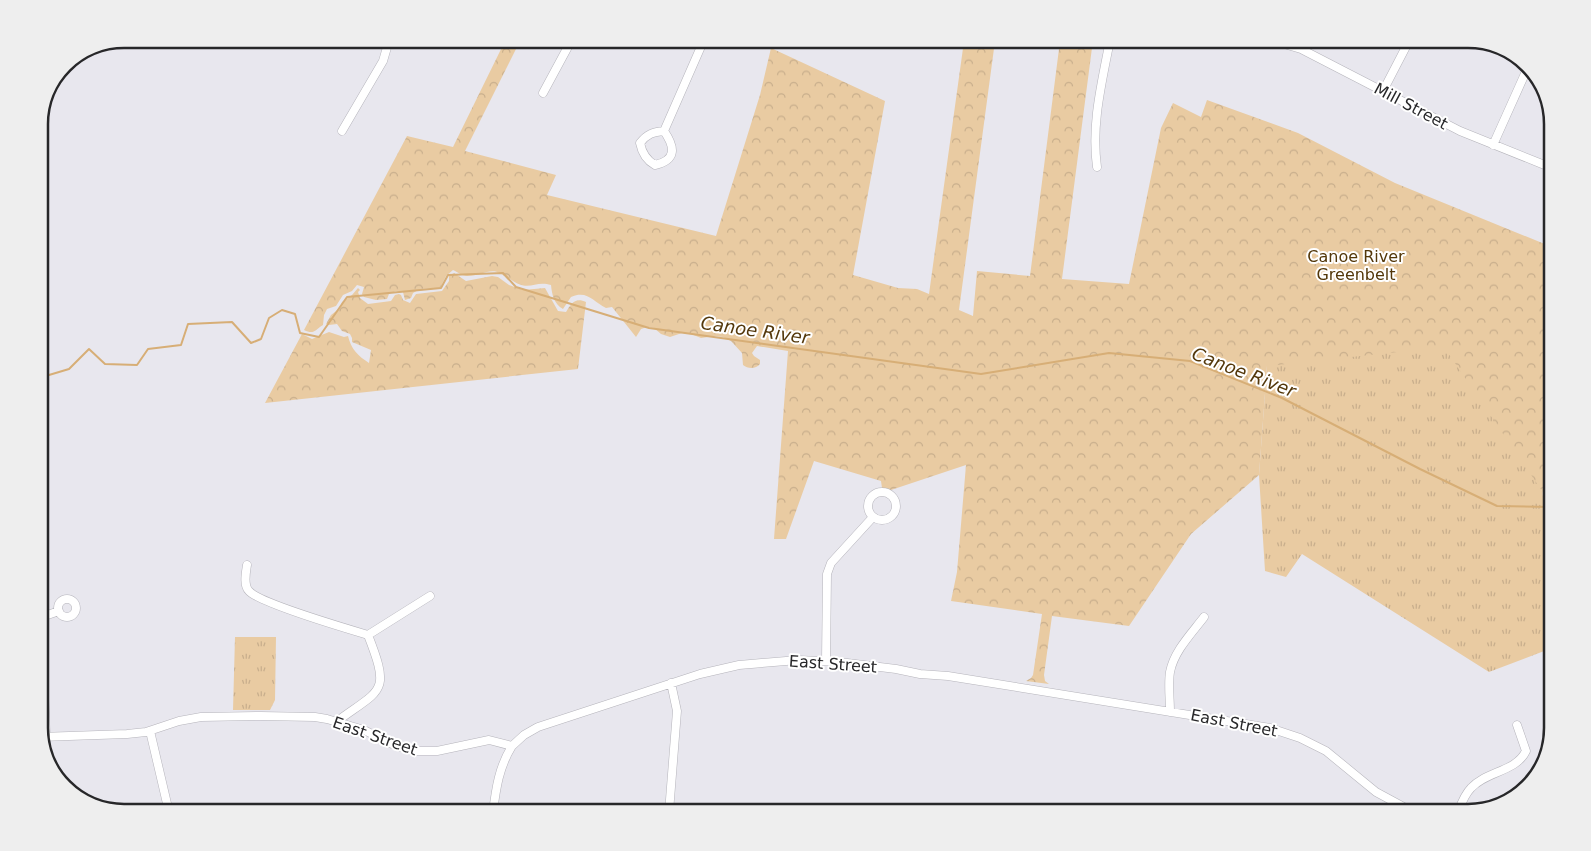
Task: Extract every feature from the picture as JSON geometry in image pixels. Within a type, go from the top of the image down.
[{"type":"street","points":[[342,130],[383,61],[387,47]]},
{"type":"street","points":[[543,93],[568,47]]},
{"type":"street","points":[[664,131],[701,47]]},
{"type":"street","points":[[1097,167],[1094,130],[1109,47]]},
{"type":"street","name":"Mill Street","points":[[1294,47],[1460,131],[1543,165]]},
{"type":"street","points":[[1383,91],[1406,47]]},
{"type":"street","points":[[1493,145],[1525,73]]},
{"type":"street","points":[[664,131],[672,144],[673,151],[669,159],[655,165],[644,156],[640,143],[644,137],[652,132],[664,131]]},
{"type":"street","points":[[826,661],[827,574],[831,564],[872,517]]},
{"type":"street","points":[[247,565],[246,584],[248,591],[256,596],[368,635]]},
{"type":"street","points":[[368,635],[430,596]]},
{"type":"street","points":[[48,615],[59,612]]},
{"type":"street","points":[[1170,712],[1170,679],[1173,664],[1180,650],[1204,617]]},
{"type":"street","points":[[336,722],[377,693],[380,685],[382,678],[368,635]]},
{"type":"street","name":"East Street","points":[[48,737],[127,734],[190,719],[224,715],[315,717],[364,730],[394,745],[412,751],[437,751],[489,740],[512,746],[524,735],[538,727],[700,674],[739,665],[783,660],[826,661],[948,676],[1270,728],[1300,738],[1326,751],[1376,792],[1398,804]]},
{"type":"street","points":[[670,804],[677,711],[671,683]]},
{"type":"street","points":[[1462,804],[1470,788],[1491,774],[1522,758],[1526,751],[1517,725]]},
{"type":"street","points":[[150,730],[167,804]]},
{"type":"street","points":[[494,804],[497,779],[504,759],[512,746]]},
{"type":"green space","name":"Canoe River Greenbelt","points":[[502,47],[517,47],[465,151],[556,175],[547,195],[716,236],[760,95],[771,48],[885,101],[853,275],[898,288],[917,289],[929,294],[963,47],[994,47],[959,310],[973,316],[977,271],[1030,276],[1059,47],[1092,47],[1062,279],[1129,284],[1161,128],[1173,103],[1201,117],[1207,100],[1298,133],[1395,183],[1543,243],[1544,499],[1542,491],[1267,366],[1259,475],[1191,534],[1129,626],[1052,616],[1044,675],[1045,681],[1049,684],[1026,681],[1033,675],[1042,614],[951,601],[957,572],[966,465],[891,490],[882,488],[881,481],[814,461],[786,539],[774,539],[788,351],[757,346],[752,353],[760,360],[760,364],[752,368],[743,365],[742,353],[731,341],[723,337],[701,338],[682,333],[670,337],[661,334],[654,328],[647,327],[641,329],[636,337],[612,307],[606,308],[586,296],[577,295],[571,297],[563,309],[557,305],[554,299],[551,285],[522,285],[510,279],[508,280],[498,272],[493,271],[467,276],[453,270],[446,276],[440,288],[420,289],[413,293],[411,298],[405,300],[403,292],[396,291],[389,294],[387,299],[376,300],[364,297],[362,294],[364,287],[357,285],[352,291],[343,295],[336,306],[327,309],[323,325],[312,332],[304,330],[407,136],[453,147]]},
{"type":"green space","points":[[454,273],[466,281],[492,276],[498,277],[509,285],[523,290],[545,288],[558,311],[566,312],[572,304],[579,300],[586,302],[578,369],[265,403],[302,334],[312,339],[329,332],[344,337],[348,336],[356,352],[369,363],[371,350],[352,342],[350,334],[342,331],[337,324],[326,324],[331,315],[340,308],[342,302],[358,288],[360,290],[358,292],[360,298],[368,304],[391,301],[395,295],[399,294],[403,300],[410,303],[416,294],[442,291],[449,281],[449,276]]},
{"type":"green space","points":[[1444,347],[1542,491],[1544,499],[1544,651],[1489,672],[1302,554],[1286,577],[1265,571],[1259,475],[1267,366]]},
{"type":"green space","points":[[235,637],[276,637],[275,700],[270,710],[233,710]]},
{"type":"waterway","name":"Canoe River","points":[[48,375],[69,369],[89,349],[105,364],[137,365],[148,349],[181,345],[188,324],[232,322],[251,343],[261,339],[269,318],[282,310],[295,314],[300,333],[319,337],[347,297],[441,288],[448,275],[503,273],[516,287],[649,328],[981,374],[1109,353],[1190,361],[1282,398],[1420,469],[1497,506],[1544,507]]}]
